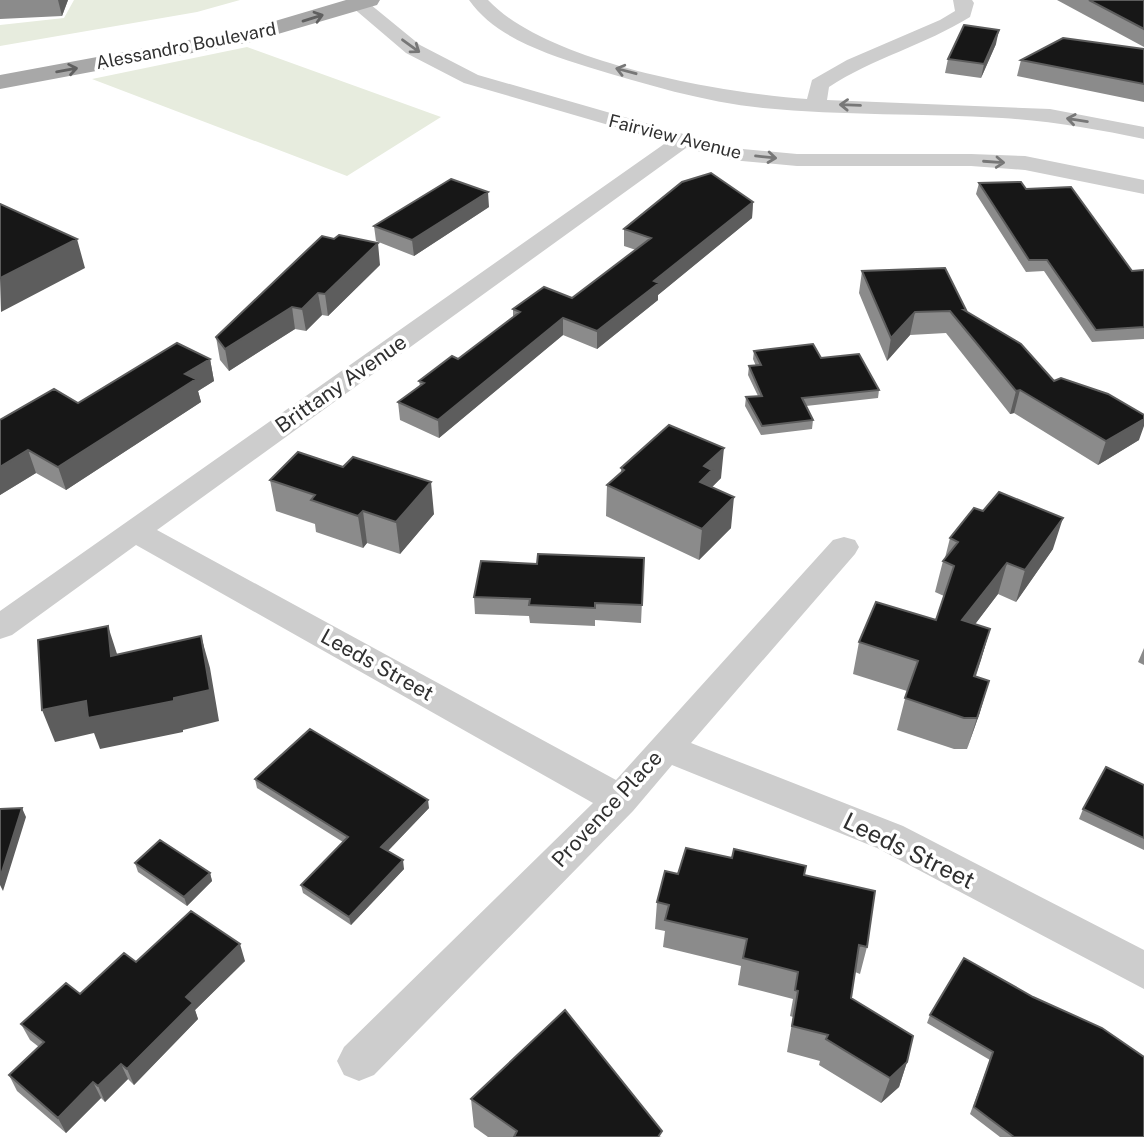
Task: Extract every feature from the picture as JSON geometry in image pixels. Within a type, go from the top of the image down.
[{"type":"main road","name":"Alessandro Boulevard","points":[[0,62],[153,35],[301,0]]},
{"type":"main road","name":"Alessandro Boulevard","points":[[0,82],[203,45],[287,26],[361,1]]},
{"type":"street","points":[[478,0],[488,12],[529,37],[582,58],[713,93],[763,102],[976,109],[1051,116],[1144,133]]},
{"type":"street","points":[[816,104],[819,84],[841,68],[947,24],[964,13],[965,3],[962,0]]},
{"type":"street","name":"Fairview Avenue","points":[[361,1],[413,48],[471,79],[731,154],[797,160],[971,160],[1025,163],[1144,187]]},
{"type":"street","name":"Brittany Avenue","points":[[0,627],[682,141]]},
{"type":"street","name":"Leeds Street","points":[[134,531],[620,800]]},
{"type":"street","name":"Provence Place","points":[[359,1061],[620,800],[844,547]]},
{"type":"street","name":"Leeds Street","points":[[666,748],[890,837],[1144,971]]},
{"type":"shaded area","points":[[74,0],[240,0],[197,12],[0,46],[0,25],[64,18]]},
{"type":"shaded area","points":[[247,47],[441,117],[347,176],[92,79]]},
{"type":"building","points":[[1089,0],[1144,0],[1144,29]]},
{"type":"building","points":[[964,25],[999,30],[984,64],[948,59]]},
{"type":"building","points":[[1063,38],[1144,49],[1144,84],[1021,60]]},
{"type":"building","points":[[711,173],[753,202],[654,281],[659,283],[597,331],[563,318],[438,420],[398,402],[424,383],[419,381],[452,356],[458,359],[520,312],[513,309],[544,287],[572,298],[651,238],[624,229],[682,182]]},
{"type":"building","points":[[451,179],[488,192],[412,240],[374,226]]},
{"type":"building","points":[[1021,182],[1026,189],[1071,187],[1132,271],[1144,270],[1144,327],[1096,330],[1047,260],[1029,260],[979,183]]},
{"type":"building","points":[[0,204],[77,239],[0,278]]},
{"type":"building","points":[[339,235],[378,243],[325,294],[318,293],[302,309],[292,307],[225,349],[216,337],[322,236],[334,239]]},
{"type":"building","points":[[945,268],[964,310],[1021,344],[1054,381],[1061,378],[1108,394],[1144,415],[1144,419],[1106,441],[1020,390],[1016,391],[950,311],[915,312],[891,338],[862,271]]},
{"type":"building","points":[[177,343],[210,359],[185,374],[196,379],[58,467],[28,450],[0,467],[0,420],[54,389],[78,403]]},
{"type":"building","points":[[813,344],[821,358],[859,354],[879,390],[802,398],[813,420],[762,426],[746,397],[762,396],[749,366],[761,365],[754,351]]},
{"type":"building","points":[[669,425],[724,448],[704,466],[712,470],[700,482],[734,497],[702,529],[607,485],[624,470],[621,468]]},
{"type":"building","points":[[298,452],[343,467],[353,457],[431,482],[396,522],[363,511],[358,516],[311,500],[315,495],[270,480]]},
{"type":"building","points":[[999,492],[1063,518],[1025,570],[1007,563],[962,620],[990,629],[974,676],[989,681],[977,718],[964,718],[905,698],[918,661],[859,642],[876,602],[936,620],[954,566],[943,561],[958,542],[950,538],[974,508],[983,511]]},
{"type":"building","points":[[538,554],[644,558],[642,605],[595,603],[595,608],[529,605],[530,599],[474,597],[481,561],[537,564]]},
{"type":"building","points":[[108,626],[111,656],[201,636],[210,690],[174,698],[174,701],[88,718],[86,701],[42,710],[38,640]]},
{"type":"building","points":[[310,729],[428,800],[381,847],[403,860],[349,917],[301,885],[348,837],[255,779]]},
{"type":"building","points":[[1106,767],[1144,785],[1144,838],[1083,809]]},
{"type":"building","points":[[22,808],[0,878],[0,809]]},
{"type":"building","points":[[160,840],[210,873],[184,897],[135,863]]},
{"type":"building","points":[[686,848],[732,858],[734,849],[806,866],[804,875],[875,891],[867,947],[859,945],[851,998],[913,1036],[907,1062],[890,1078],[826,1039],[828,1035],[792,1026],[798,972],[743,958],[747,939],[665,920],[669,905],[657,902],[665,871],[678,874]]},
{"type":"building","points":[[191,911],[240,944],[186,997],[193,1003],[127,1069],[121,1064],[98,1086],[93,1082],[58,1118],[9,1075],[44,1042],[21,1024],[66,983],[80,994],[124,953],[136,962]]},
{"type":"building","points":[[964,958],[1033,997],[1102,1028],[1144,1057],[1144,1137],[1014,1137],[974,1107],[993,1052],[930,1015]]},
{"type":"building","points":[[565,1010],[662,1131],[658,1137],[514,1137],[517,1131],[471,1099]]}]
